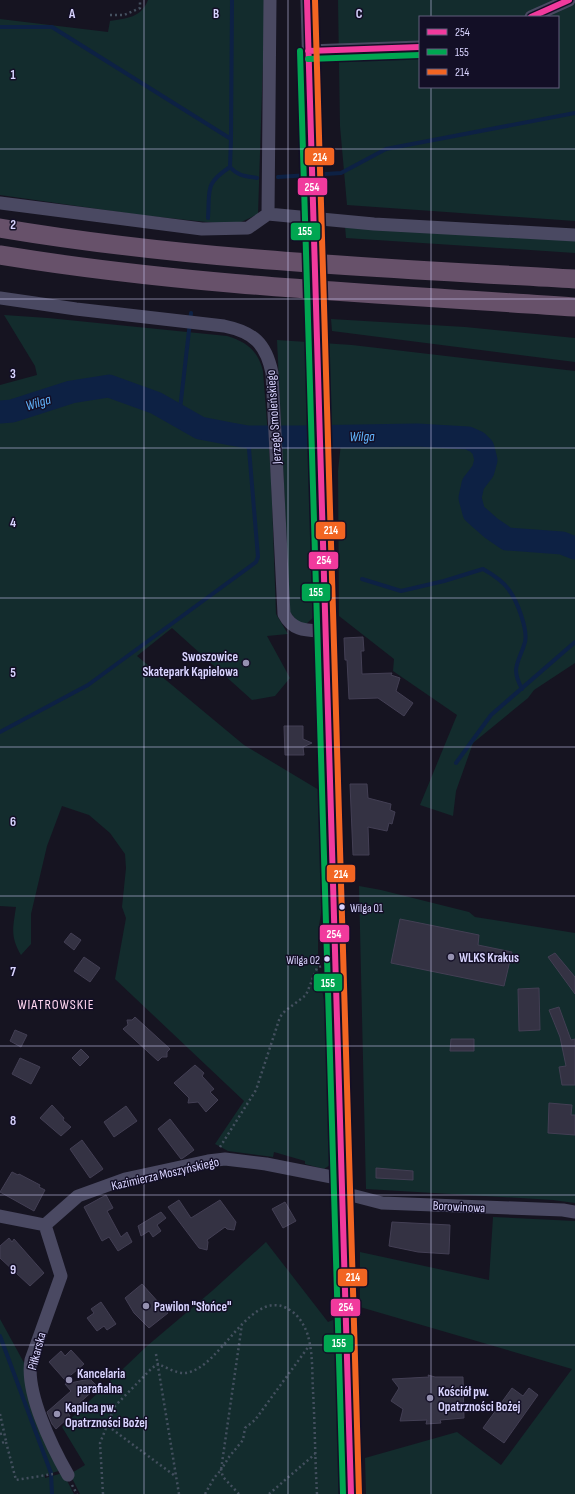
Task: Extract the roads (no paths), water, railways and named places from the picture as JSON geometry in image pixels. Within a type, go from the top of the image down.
[{"type":"highway","points":[[0,228],[172,252],[312,264],[575,279]]},
{"type":"highway","points":[[0,255],[155,276],[293,288],[575,307]]},
{"type":"street","points":[[268,214],[270,0]]},
{"type":"street","points":[[307,0],[351,1494]]},
{"type":"street","points":[[533,16],[569,0]]},
{"type":"street","points":[[308,51],[419,47]]},
{"type":"street","points":[[0,203],[202,229],[248,228],[268,214],[374,224],[575,234]]},
{"type":"street","name":"Jerzego Smoleńskiego","points":[[0,298],[76,310],[190,322],[238,329],[251,335],[258,342],[269,360],[272,373],[284,614],[288,622],[295,628],[301,630],[325,631]]},
{"type":"street","name":"Kazimierza Moszyńskiego","points":[[45,1225],[78,1196],[124,1179],[208,1161],[225,1159],[266,1164],[342,1179]]},
{"type":"street","name":"Borowinowa","points":[[343,1196],[354,1196],[382,1203],[420,1203],[563,1210],[575,1212]]},
{"type":"street","points":[[0,1216],[45,1225]]},
{"type":"street","name":"Piłkarska","points":[[45,1225],[61,1276],[31,1360],[29,1370],[30,1383],[62,1475]]},
{"type":"waterway","points":[[231,139],[232,0]]},
{"type":"waterway","points":[[0,27],[52,27],[231,139],[230,167],[239,174],[257,178]]},
{"type":"waterway","points":[[278,177],[341,173],[386,149],[575,113]]},
{"type":"waterway","points":[[208,218],[209,194],[212,183],[230,167]]},
{"type":"waterway","points":[[179,418],[191,313]]},
{"type":"waterway","name":"Wilga","points":[[0,412],[12,411],[71,392],[109,386],[156,403],[200,428],[248,437],[417,435],[468,438],[477,442],[483,448],[486,460],[483,471],[473,484],[470,498],[474,513],[491,528],[507,539],[562,543],[575,548]]},
{"type":"waterway","points":[[0,732],[88,685],[256,562],[258,557],[248,437]]},
{"type":"waterway","points":[[362,579],[401,591],[444,581],[483,569],[494,575],[504,584],[512,595],[525,630],[525,642],[516,670],[518,682],[522,689]]},
{"type":"waterway","points":[[456,763],[491,715],[575,642]]},
{"type":"waterway","points":[[0,1336],[51,1473],[52,1494]]},
{"type":"place","name":"Swoszowice Skatepark Kąpielowa","points":[[246,663]]},
{"type":"place","name":"Wilga 01","points":[[342,907]]},
{"type":"place","name":"WLKS Krakus","points":[[451,957]]},
{"type":"place","name":"Wilga 02","points":[[327,959]]},
{"type":"place","name":"Pawilon \"Słońce\"","points":[[146,1306]]},
{"type":"place","name":"Kancelaria parafialna","points":[[69,1380]]},
{"type":"place","name":"Kościół pw. Opatrzności Bożej","points":[[430,1398]]},
{"type":"place","name":"Kaplica pw. Opatrzności Bożej","points":[[57,1414]]},
{"type":"district","name":"WIATROWSKIE","points":[[56,1004]]}]
